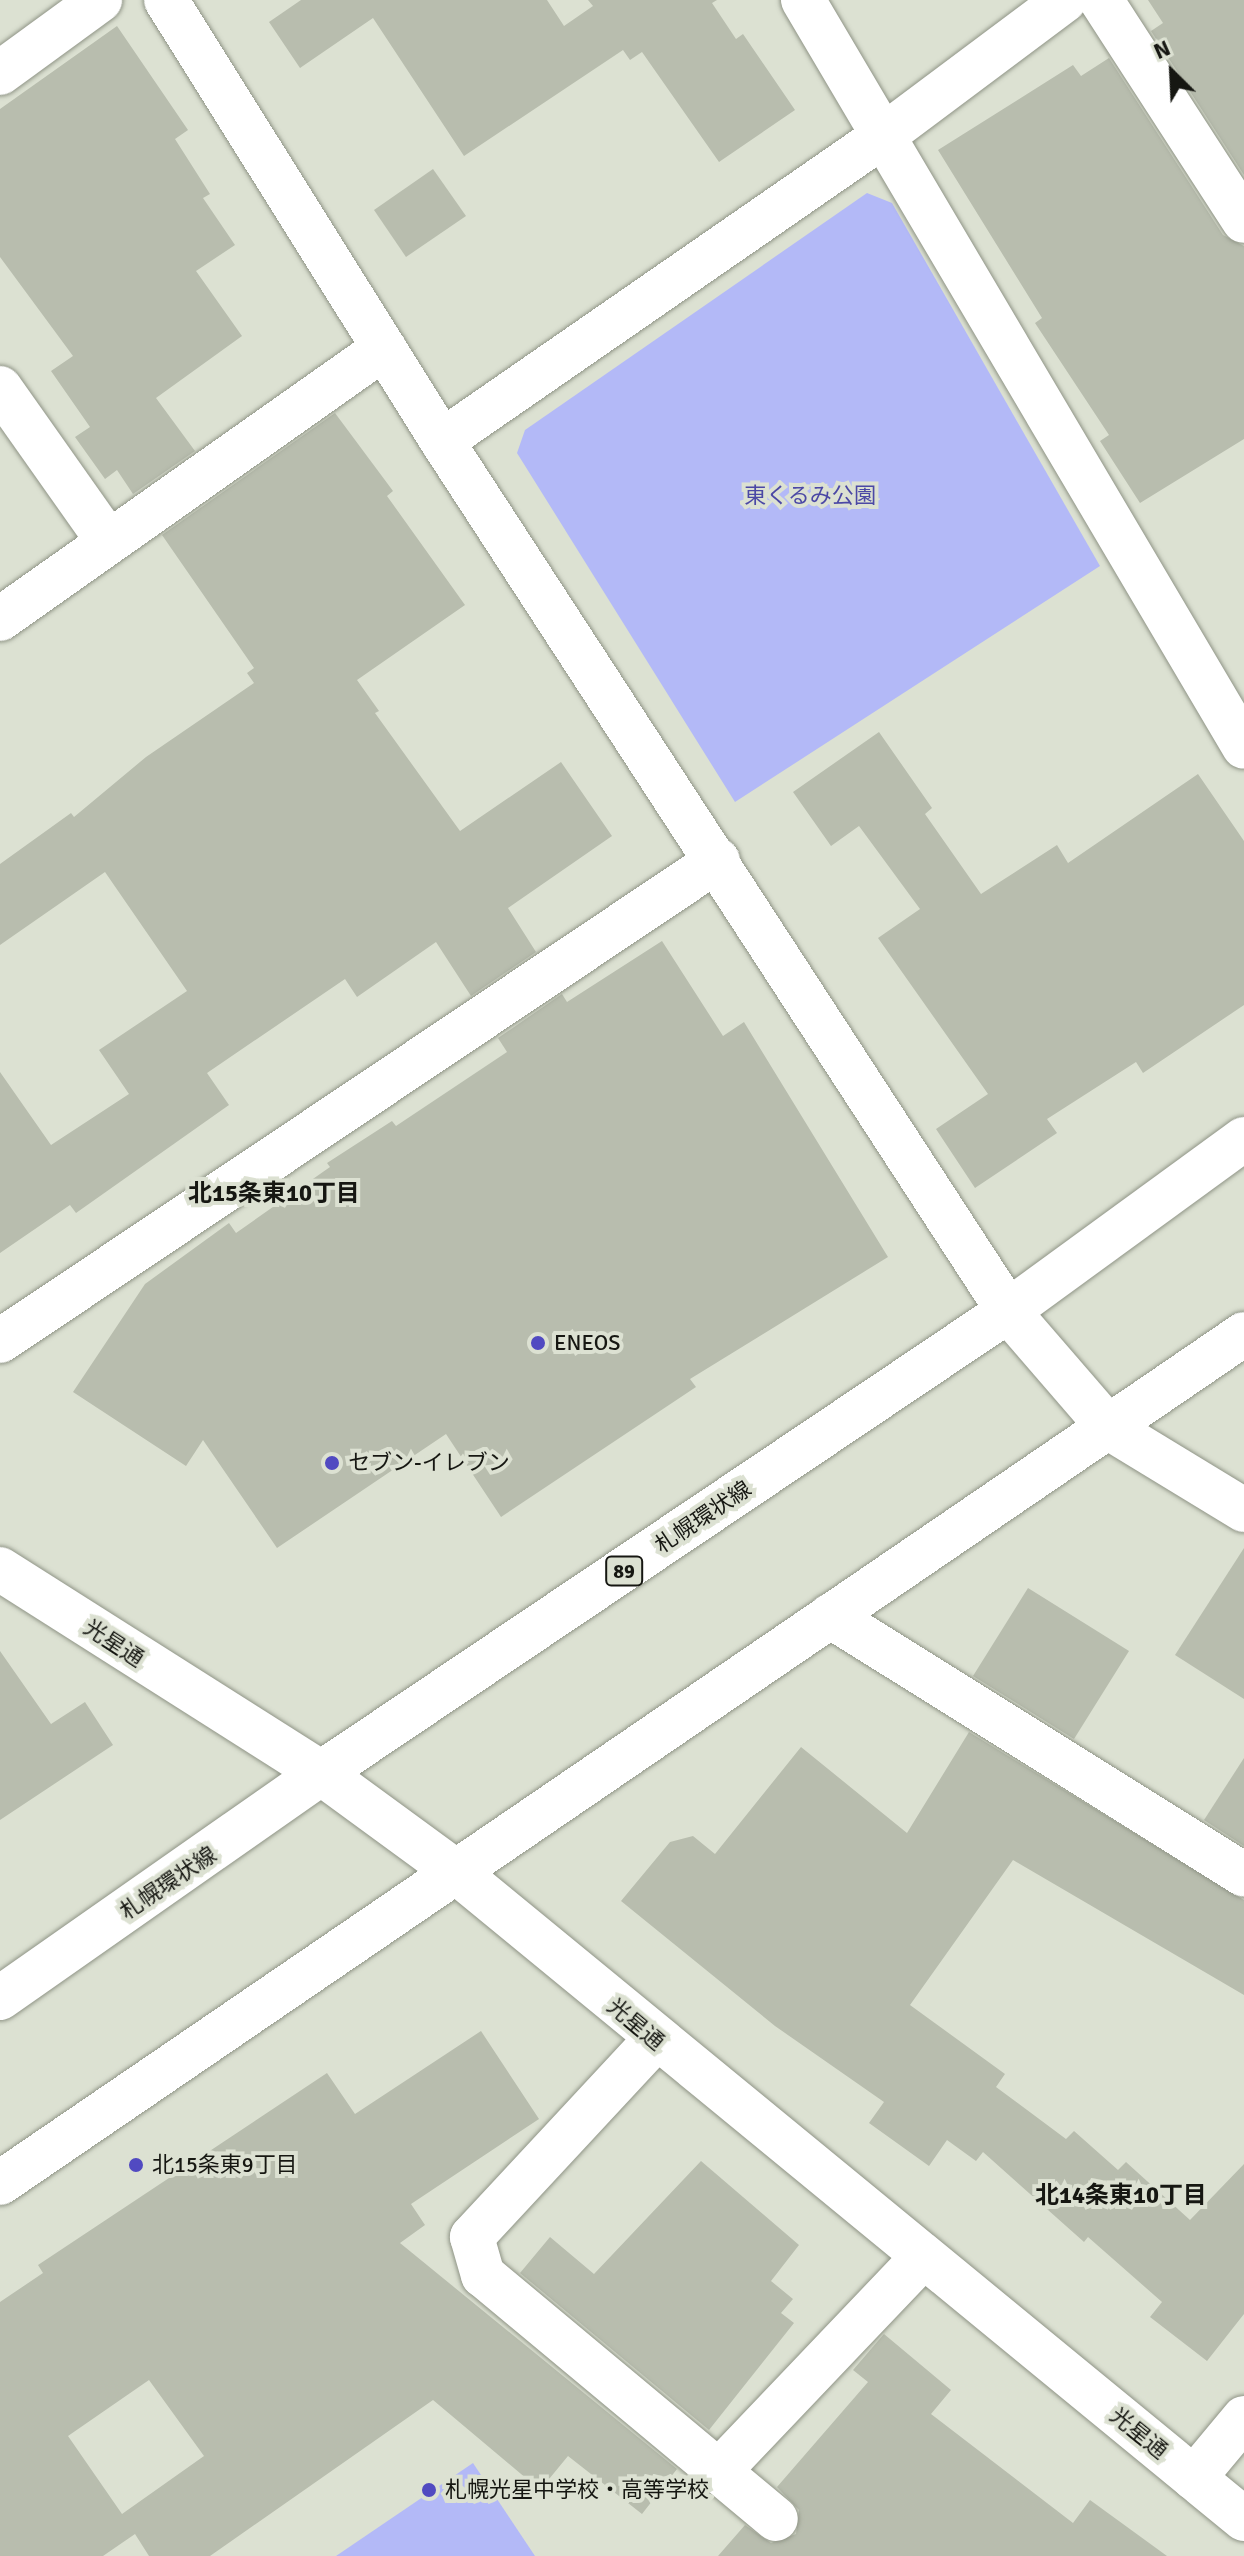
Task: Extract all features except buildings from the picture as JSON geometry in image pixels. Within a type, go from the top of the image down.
[{"type":"street","points":[[0,73],[100,0]]},
{"type":"street","points":[[166,0],[442,441],[718,860],[1008,1311],[1109,1428],[1244,1510]]},
{"type":"street","points":[[803,0],[1244,747]]},
{"type":"street","points":[[442,441],[883,136],[1065,0]]},
{"type":"street","points":[[1101,0],[1244,221]]},
{"type":"street","points":[[0,619],[384,348]]},
{"type":"street","points":[[0,388],[108,541]]},
{"type":"street","points":[[0,1341],[718,860]]},
{"type":"street","name":"札幌環状線","points":[[0,1998],[321,1773],[1008,1311],[1244,1139]]},
{"type":"street","points":[[0,2183],[1244,1334]]},
{"type":"street","name":"光星通","points":[[0,1569],[321,1773],[455,1871],[655,2040],[1244,2519]]},
{"type":"street","points":[[830,1616],[1244,1875]]},
{"type":"street","points":[[655,2040],[472,2237],[483,2275],[776,2519]]},
{"type":"street","points":[[719,2471],[923,2257]]},
{"type":"street","points":[[1194,2478],[1244,2418]]},
{"type":"green space","name":"東くるみ公園","points":[[867,193],[892,203],[1100,566],[735,802],[517,453],[525,430]]},
{"type":"green space","points":[[473,2463],[535,2556],[336,2556]]},
{"type":"place","name":"ENEOS","points":[[538,1343]]},
{"type":"place","name":"セブン-イレブン","points":[[332,1463]]},
{"type":"place","name":"北15条東9丁目","points":[[136,2165]]},
{"type":"place","name":"札幌光星中学校・高等学校","points":[[429,2490]]},
{"type":"district","name":"北15条東10丁目","points":[[274,1194]]},
{"type":"district","name":"北14条東10丁目","points":[[1121,2196]]}]
